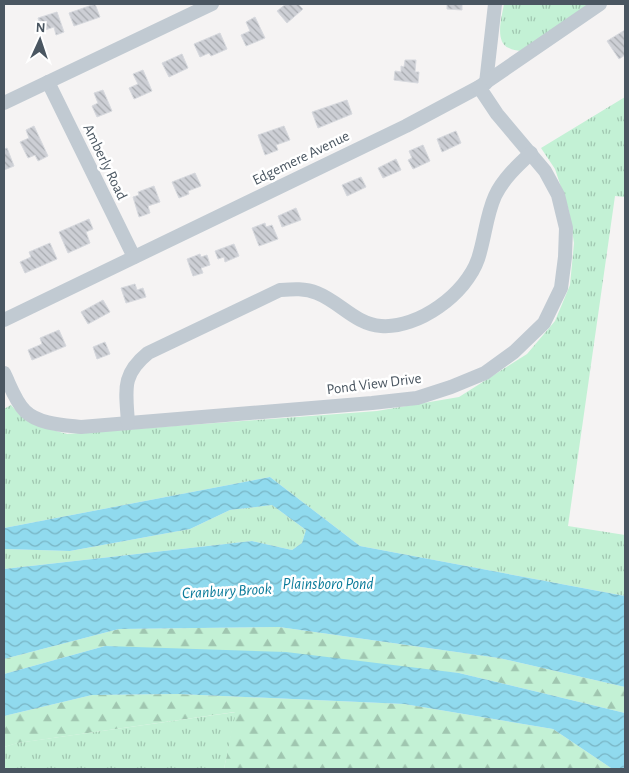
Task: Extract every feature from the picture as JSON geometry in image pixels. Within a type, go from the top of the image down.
[{"type":"street","points":[[4,103],[212,4]]},
{"type":"street","points":[[482,85],[495,4]]},
{"type":"street","name":"Edgemere Avenue","points":[[4,320],[406,126],[482,85],[600,4]]},
{"type":"street","name":"Amberly Road","points":[[48,82],[134,257]]},
{"type":"street","name":"Pond View Drive","points":[[4,373],[25,411],[44,422],[81,426],[372,404],[417,398],[485,373],[514,352],[544,323],[561,288],[566,228],[558,195],[545,170],[497,114],[482,85]]},
{"type":"street","points":[[128,422],[126,388],[130,371],[138,361],[148,353],[280,290],[298,288],[318,293],[359,320],[380,326],[405,324],[425,316],[447,300],[466,281],[478,260],[495,197],[508,175],[531,153]]},
{"type":"green space","points":[[504,4],[591,4],[520,51],[504,45],[500,35]]},
{"type":"green space","points":[[625,97],[625,197],[615,196],[568,526],[625,535],[625,596],[360,546],[270,477],[4,528],[4,409],[11,405],[22,417],[38,426],[67,434],[377,411],[459,397],[527,354],[555,321],[570,285],[574,243],[569,211],[555,169],[541,148]]},
{"type":"green space","points":[[272,505],[306,530],[302,543],[292,550],[252,541],[4,569],[4,549],[70,551],[190,529],[230,510]]},
{"type":"green space","points":[[279,627],[499,658],[625,687],[625,713],[459,673],[105,646],[4,674],[4,659],[119,629]]},
{"type":"green space","points":[[178,694],[404,704],[553,729],[611,768],[625,769],[224,769],[235,712],[18,743],[4,747],[4,716],[92,695]]},
{"type":"green space","points":[[236,712],[224,769],[4,769],[4,747],[17,743]]},
{"type":"water","name":"Plainsboro Pond","points":[[270,477],[360,546],[625,596],[625,687],[499,658],[279,627],[119,629],[4,659],[4,569],[252,541],[292,550],[302,543],[306,530],[272,505],[230,510],[190,529],[70,551],[4,549],[4,528]]},
{"type":"water","points":[[105,646],[286,652],[459,673],[625,713],[625,769],[611,768],[553,729],[404,704],[178,694],[92,695],[4,716],[4,674]]},
{"type":"building","points":[[95,4],[100,17],[74,26],[69,13]]},
{"type":"building","points":[[286,4],[298,4],[303,9],[287,23],[277,11]]},
{"type":"building","points":[[447,4],[462,4],[462,10],[447,9]]},
{"type":"building","points":[[57,12],[64,32],[56,35],[54,27],[42,31],[38,18]]},
{"type":"building","points":[[255,17],[265,38],[246,46],[241,35],[250,31],[246,22]]},
{"type":"building","points":[[625,30],[625,55],[619,59],[607,41]]},
{"type":"building","points":[[220,33],[227,49],[211,56],[209,53],[200,57],[194,44]]},
{"type":"building","points":[[182,54],[188,68],[169,77],[162,63]]},
{"type":"building","points":[[405,60],[416,60],[415,72],[419,72],[418,83],[394,80],[395,71],[401,72],[401,66],[404,67]]},
{"type":"building","points":[[143,70],[152,91],[134,99],[129,88],[138,84],[133,74]]},
{"type":"building","points":[[103,90],[112,111],[97,117],[92,106],[98,103],[94,93]]},
{"type":"building","points":[[347,100],[352,114],[318,128],[312,112]]},
{"type":"building","points":[[34,126],[48,156],[38,161],[35,155],[28,158],[20,142],[29,138],[26,130]]},
{"type":"building","points":[[284,126],[290,140],[276,145],[278,150],[265,155],[258,135]]},
{"type":"building","points":[[456,131],[461,143],[442,152],[437,139]]},
{"type":"building","points":[[423,145],[430,161],[413,169],[408,160],[412,158],[409,151]]},
{"type":"building","points":[[7,148],[14,166],[4,170],[4,149]]},
{"type":"building","points":[[396,159],[401,170],[383,178],[378,168]]},
{"type":"building","points":[[195,173],[201,186],[188,191],[189,194],[179,198],[172,182]]},
{"type":"building","points":[[361,177],[366,187],[347,196],[342,185]]},
{"type":"building","points":[[154,186],[160,202],[148,206],[150,213],[139,217],[133,197],[139,195],[138,192]]},
{"type":"building","points":[[296,208],[301,220],[282,227],[278,216]]},
{"type":"building","points":[[89,219],[93,229],[86,232],[90,243],[68,253],[59,232]]},
{"type":"building","points":[[265,223],[266,227],[272,225],[278,239],[259,246],[252,228]]},
{"type":"building","points":[[50,243],[57,259],[25,273],[20,262],[31,257],[29,252]]},
{"type":"building","points":[[234,244],[239,256],[225,262],[224,257],[218,259],[215,251]]},
{"type":"building","points":[[200,254],[201,257],[207,255],[210,265],[201,268],[203,273],[193,276],[187,259]]},
{"type":"building","points":[[135,284],[137,290],[143,288],[146,297],[126,303],[121,288]]},
{"type":"building","points":[[103,300],[110,312],[88,324],[81,312]]},
{"type":"building","points":[[59,330],[66,346],[32,360],[28,350],[42,344],[40,338]]},
{"type":"building","points":[[105,342],[110,354],[97,359],[93,347]]},
{"type":"water label","name":"Cranbury Brook","points":[[227,591]]}]
